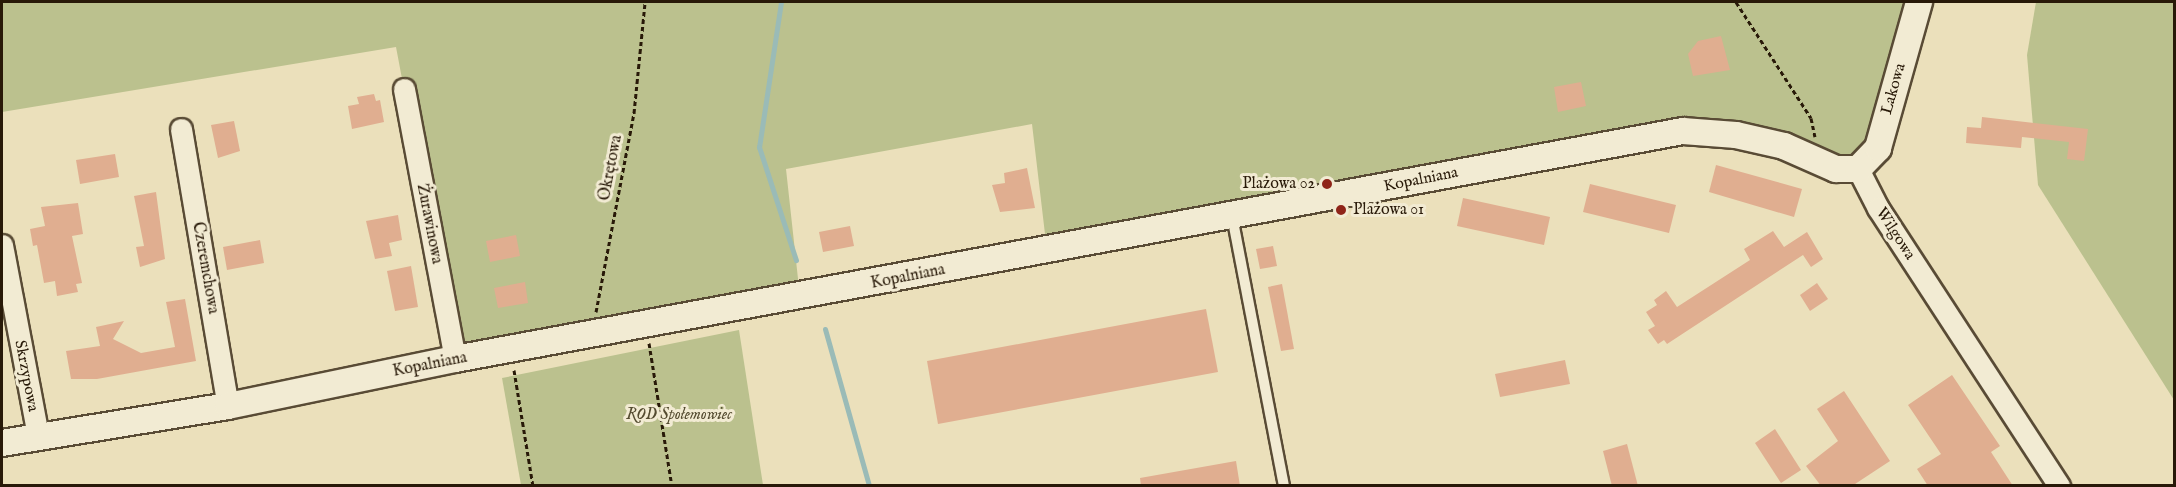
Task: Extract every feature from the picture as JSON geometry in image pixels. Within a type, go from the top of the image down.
[{"type":"street","name":"Lakowa","points":[[1858,169],[1878,148],[1919,2]]},
{"type":"street","name":"Żurawinowa","points":[[404,89],[455,359]]},
{"type":"street","name":"Czeremchowa","points":[[181,129],[228,406]]},
{"type":"street","name":"Kopalniana","points":[[2,443],[228,406],[455,359],[646,327],[1683,130],[1736,135],[1784,146],[1813,157]]},
{"type":"street","points":[[1813,157],[1836,169],[1858,169]]},
{"type":"street","name":"Wilgowa","points":[[1858,169],[1878,208],[2059,486]]},
{"type":"street","name":"Skrzypowa","points":[[2,246],[38,436]]},
{"type":"lane","points":[[1232,216],[1284,486]]},
{"type":"path","name":"Okrętowa","points":[[591,337],[634,112],[645,2]]},
{"type":"path","points":[[1736,2],[1811,118],[1813,157]]},
{"type":"path","points":[[646,327],[672,486]]},
{"type":"path","points":[[510,350],[533,486]]},
{"type":"green space","points":[[2,2],[1914,2],[1858,169],[1683,131],[1047,251],[1032,124],[786,169],[800,297],[455,359],[396,47],[2,112]]},
{"type":"green space","points":[[2036,2],[2174,2],[2174,400],[2038,185],[2027,55]]},
{"type":"green space","name":"ROD Społemowiec","points":[[739,330],[763,485],[521,485],[502,378]]},
{"type":"building","points":[[1721,36],[1730,70],[1693,76],[1688,54],[1698,41]]},
{"type":"building","points":[[1581,82],[1586,106],[1558,112],[1554,87]]},
{"type":"building","points":[[374,94],[376,101],[380,100],[384,122],[352,129],[348,106],[359,104],[357,97]]},
{"type":"building","points":[[1982,117],[2088,129],[2084,161],[2067,159],[2069,142],[2022,137],[2021,148],[1966,143],[1967,127],[1981,128]]},
{"type":"building","points":[[234,121],[240,151],[218,158],[211,125]]},
{"type":"building","points":[[115,154],[119,177],[80,184],[76,160]]},
{"type":"building","points":[[1716,165],[1802,189],[1794,217],[1709,192]]},
{"type":"building","points":[[1027,168],[1035,208],[1000,212],[992,185],[1005,183],[1004,173]]},
{"type":"building","points":[[1590,184],[1676,205],[1669,233],[1583,212]]},
{"type":"building","points":[[156,192],[165,259],[140,267],[136,247],[144,246],[134,196]]},
{"type":"building","points":[[1463,198],[1550,217],[1544,245],[1457,226]]},
{"type":"building","points":[[78,203],[83,234],[72,236],[82,283],[76,284],[78,292],[57,296],[55,281],[44,283],[37,245],[33,246],[30,229],[45,226],[41,207]]},
{"type":"building","points":[[398,215],[402,240],[389,243],[392,256],[375,259],[366,221]]},
{"type":"building","points":[[850,226],[854,246],[823,252],[819,232]]},
{"type":"building","points":[[1773,231],[1784,247],[1807,232],[1823,259],[1811,267],[1803,255],[1667,344],[1664,340],[1658,344],[1648,330],[1655,326],[1646,312],[1657,305],[1654,300],[1666,291],[1677,307],[1750,260],[1744,249]]},
{"type":"building","points":[[516,235],[520,256],[490,262],[486,241]]},
{"type":"building","points":[[260,240],[264,263],[227,270],[223,247]]},
{"type":"building","points":[[1273,246],[1277,266],[1260,269],[1256,249]]},
{"type":"building","points":[[411,266],[418,307],[395,311],[387,271]]},
{"type":"building","points":[[525,282],[528,303],[498,308],[494,288]]},
{"type":"building","points":[[1817,283],[1828,299],[1810,311],[1800,295]]},
{"type":"building","points":[[1282,284],[1294,349],[1281,351],[1268,287]]},
{"type":"building","points":[[185,299],[196,361],[97,379],[71,379],[66,351],[100,346],[96,327],[124,321],[113,339],[141,353],[175,347],[166,302]]},
{"type":"building","points":[[1206,309],[1218,372],[938,424],[927,361]]},
{"type":"building","points":[[1565,360],[1570,384],[1500,397],[1495,374]]},
{"type":"building","points":[[1952,375],[2000,446],[1991,452],[2013,486],[1928,486],[1917,469],[1941,454],[1908,405]]},
{"type":"building","points":[[1844,391],[1890,461],[1852,486],[1821,486],[1806,466],[1838,441],[1817,409]]},
{"type":"building","points":[[1775,429],[1801,470],[1781,483],[1755,443]]},
{"type":"building","points":[[1627,444],[1638,486],[1612,486],[1603,451]]},
{"type":"building","points":[[1236,461],[1240,486],[1141,486],[1140,478]]},
{"type":"waterway","points":[[781,2],[759,147],[796,260]]},
{"type":"waterway","points":[[825,329],[869,486]]},
{"type":"place","name":"Plażowa 02","points":[[1327,184]]},
{"type":"place","name":"Plażowa 01","points":[[1341,210]]}]
